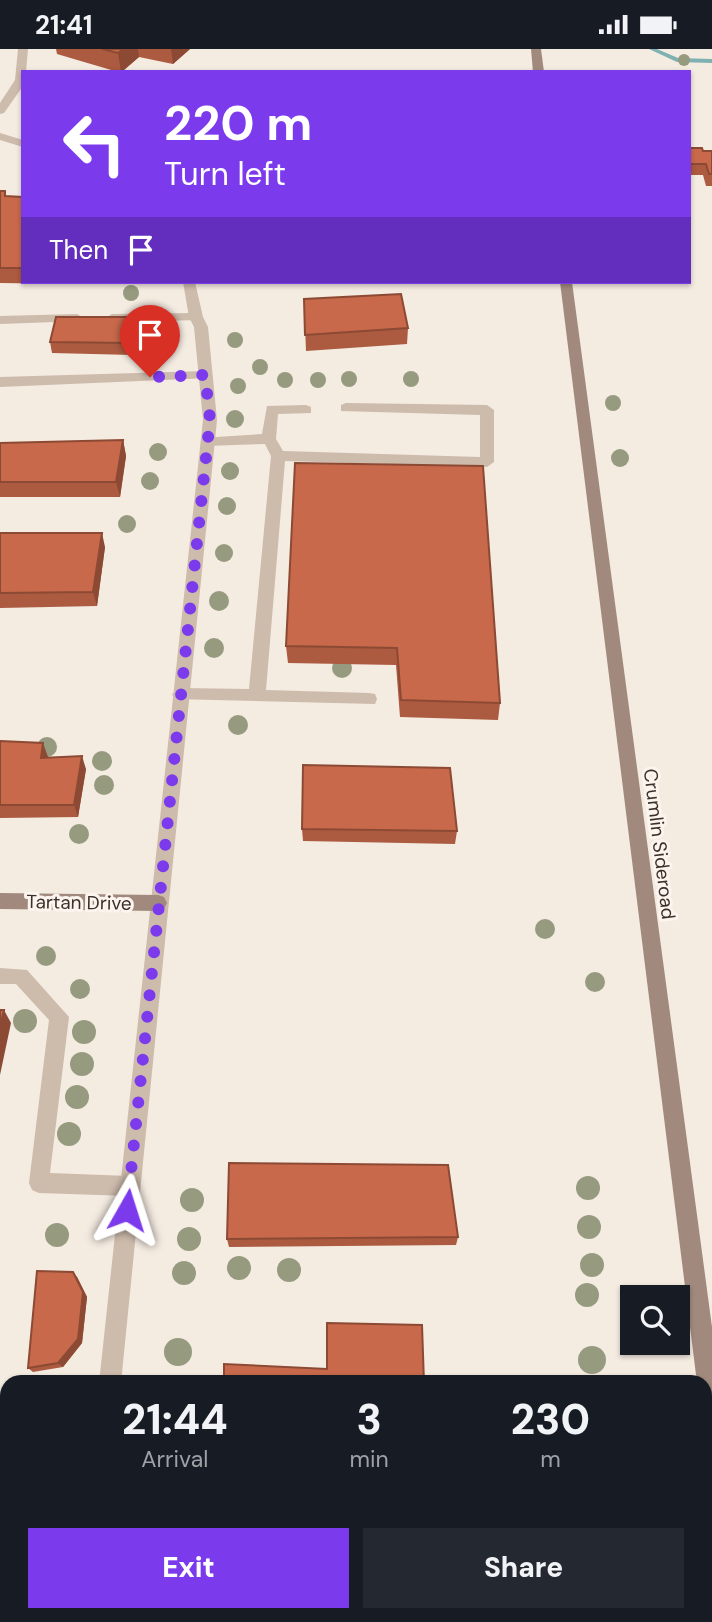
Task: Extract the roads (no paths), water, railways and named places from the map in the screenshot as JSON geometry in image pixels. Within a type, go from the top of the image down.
[{"type":"street","points":[[22,70],[23,49]]},
{"type":"street","points":[[536,52],[538,70]]},
{"type":"street","points":[[0,111],[21,78]]},
{"type":"street","points":[[0,136],[21,142]]},
{"type":"street","points":[[111,1375],[210,419],[201,327],[196,317],[189,284]]},
{"type":"street","name":"Crumlin Sideroad","points":[[566,284],[707,1375]]},
{"type":"street","points":[[0,320],[196,317]]},
{"type":"street","points":[[0,381],[205,375]]},
{"type":"street","points":[[257,696],[278,456],[269,439],[272,408],[306,410]]},
{"type":"street","points":[[278,456],[487,461],[487,410],[346,408]]},
{"type":"street","points":[[206,441],[269,439]]},
{"type":"street","points":[[180,694],[369,699]]},
{"type":"street","name":"Tartan Drive","points":[[0,901],[158,903]]},
{"type":"street","points":[[0,977],[20,976],[59,1017],[40,1183],[129,1186]]},
{"type":"waterway","points":[[652,49],[677,60],[712,61]]}]
